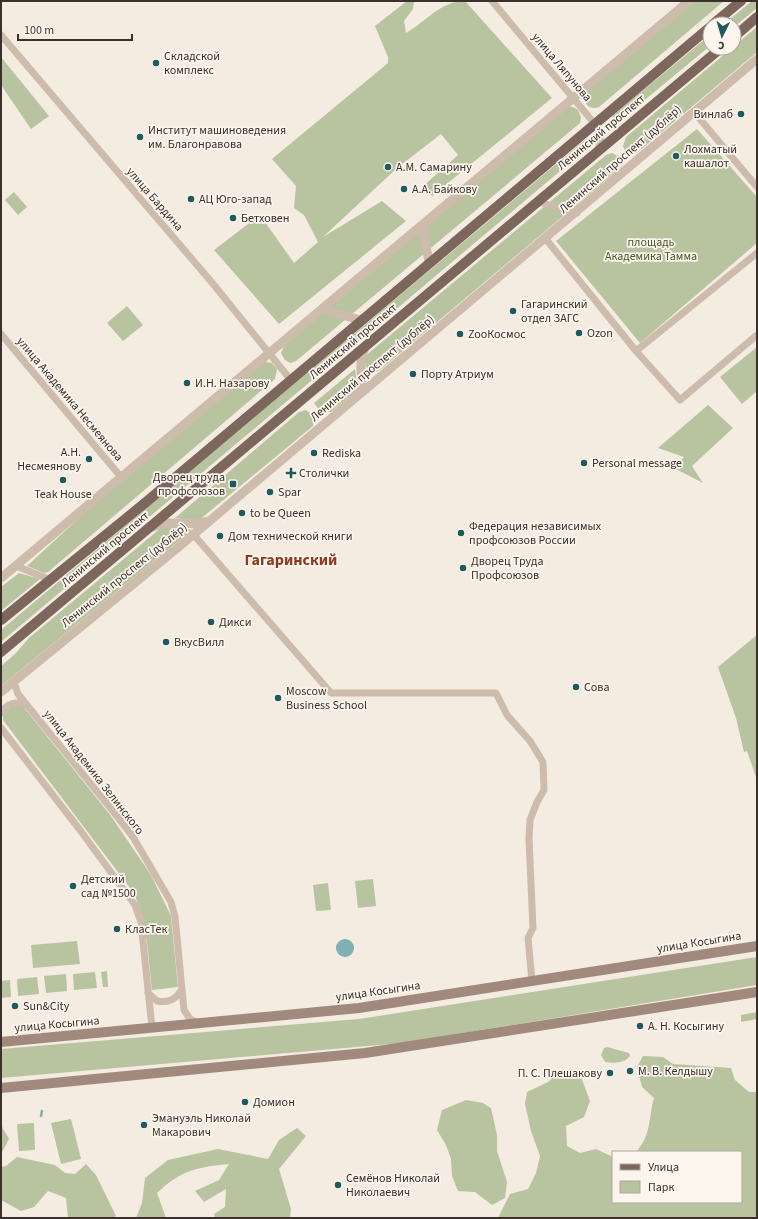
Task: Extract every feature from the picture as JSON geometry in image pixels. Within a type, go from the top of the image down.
[{"type":"main road","points":[[722,16],[740,1]]},
{"type":"main road","points":[[742,30],[757,17]]},
{"type":"main road","name":"Ленинский проспект","points":[[1,620],[51,580],[702,34]]},
{"type":"main road","name":"Ленинский проспект","points":[[1,652],[151,528],[711,56]]},
{"type":"main road","name":"улица Косыгина","points":[[1,1042],[359,1008],[757,946]]},
{"type":"main road","points":[[1,1088],[365,1053],[757,992]]},
{"type":"street","name":"улица Ляпунова","points":[[492,1],[594,124],[601,135],[601,141],[597,152]]},
{"type":"street","points":[[1,578],[689,1]]},
{"type":"street","name":"улица Бардина","points":[[1,35],[214,284],[290,379]]},
{"type":"street","name":"Ленинский проспект (дублёр)","points":[[1,692],[210,520],[545,238],[577,213],[757,59]]},
{"type":"street","points":[[694,112],[757,187]]},
{"type":"street","points":[[538,202],[577,213]]},
{"type":"street","points":[[422,225],[429,262]]},
{"type":"street","points":[[545,238],[636,351],[680,400],[757,335]]},
{"type":"street","points":[[636,351],[757,253]]},
{"type":"street","points":[[322,309],[360,320]]},
{"type":"street","name":"улица Академика Несмеянова","points":[[1,334],[121,477]]},
{"type":"street","points":[[357,396],[362,384],[361,358],[365,348]]},
{"type":"street","points":[[151,528],[164,523],[198,523],[210,520]]},
{"type":"street","points":[[193,534],[332,693],[496,693],[507,715],[530,741],[543,762],[544,790],[537,802],[530,820],[529,839],[533,928],[528,938],[532,981]]},
{"type":"street","points":[[16,566],[51,580]]},
{"type":"street","name":"улица Академика Зелинского","points":[[14,682],[16,691],[116,814],[157,877],[174,909],[186,1016],[199,1023]]},
{"type":"street","name":"улица Академика Зелинского","points":[[1,713],[8,706],[14,703],[21,702],[27,705]]},
{"type":"street","points":[[1,728],[80,830],[135,905],[141,922],[152,1028]]},
{"type":"street","points":[[148,993],[157,1001],[171,1001],[182,989]]},
{"type":"green space","points":[[407,1],[414,1],[413,9],[404,21],[406,33],[448,4],[465,1],[552,98],[432,196],[421,188],[458,155],[441,134],[397,168],[323,237],[382,201],[406,221],[279,324],[214,250],[260,215],[294,263],[318,242],[304,215],[294,208],[296,186],[272,159],[388,63],[388,57],[375,26]]},
{"type":"green space","points":[[692,1],[724,1],[706,16],[702,16],[702,20],[599,107],[592,108],[587,105],[584,99],[584,92]]},
{"type":"green space","points":[[752,1],[757,1],[757,8],[742,20],[742,16],[734,16]]},
{"type":"green space","points":[[757,27],[757,52],[638,152],[631,154],[625,150],[623,146],[626,137],[722,56],[742,56],[742,39]]},
{"type":"green space","points":[[702,42],[702,53],[618,122],[612,116]]},
{"type":"green space","points":[[1,57],[49,116],[31,129],[1,85]]},
{"type":"green space","points":[[568,107],[573,107],[578,110],[581,117],[580,123],[296,361],[290,363],[285,360],[281,353],[284,346]]},
{"type":"green space","name":"площадь Академика Тамма","points":[[697,129],[757,197],[757,243],[640,343],[556,241]]},
{"type":"green space","points":[[585,140],[591,145],[1,642],[1,630]]},
{"type":"green space","points":[[612,153],[618,156],[621,162],[618,170],[380,370],[373,372],[368,370],[364,357],[606,155]]},
{"type":"green space","points":[[14,192],[27,207],[18,215],[5,200]]},
{"type":"green space","points":[[127,306],[143,325],[123,341],[107,323]]},
{"type":"green space","points":[[757,347],[757,391],[742,404],[720,377]]},
{"type":"green space","points":[[265,362],[272,363],[277,369],[275,379],[48,572],[44,573],[27,566],[91,507]]},
{"type":"green space","points":[[355,369],[358,390],[331,412],[321,412],[314,403]]},
{"type":"green space","points":[[708,405],[733,428],[692,466],[703,483],[674,468],[684,457],[658,448]]},
{"type":"green space","points":[[306,410],[314,416],[313,426],[198,521],[175,518],[299,412]]},
{"type":"green space","points":[[177,526],[192,530],[1,686],[1,666],[15,654],[29,638],[162,527]]},
{"type":"green space","points":[[19,573],[40,579],[1,611],[1,587]]},
{"type":"green space","points":[[757,635],[757,780],[747,751],[744,752],[736,718],[718,667]]},
{"type":"green space","points":[[22,705],[111,816],[151,875],[171,916],[178,987],[152,990],[145,927],[133,892],[3,720],[3,714],[11,707]]},
{"type":"green space","points":[[373,879],[376,906],[358,908],[355,881]]},
{"type":"green space","points":[[328,883],[331,910],[316,911],[313,885]]},
{"type":"green space","points":[[77,941],[80,964],[33,968],[31,945]]},
{"type":"green space","points":[[757,957],[757,985],[402,1043],[1,1078],[1,1049],[359,1019]]},
{"type":"green space","points":[[107,971],[108,987],[103,987],[101,972]]},
{"type":"green space","points":[[95,972],[97,988],[74,990],[73,974]]},
{"type":"green space","points":[[66,974],[67,991],[46,993],[44,976]]},
{"type":"green space","points":[[37,977],[39,994],[18,996],[17,979]]},
{"type":"green space","points":[[10,980],[11,997],[1,998],[1,981]]},
{"type":"green space","points":[[757,1012],[757,1019],[741,1022],[741,1015]]},
{"type":"green space","points":[[607,1047],[629,1053],[630,1056],[622,1062],[605,1062],[601,1055],[604,1048]]},
{"type":"green space","points":[[643,1056],[663,1057],[673,1064],[731,1068],[735,1080],[749,1092],[757,1092],[757,1218],[498,1218],[510,1194],[528,1189],[536,1173],[540,1156],[531,1131],[525,1104],[527,1092],[548,1082],[559,1072],[562,1076],[580,1074],[590,1101],[584,1117],[566,1126],[567,1146],[580,1153],[596,1149],[612,1157],[612,1203],[742,1203],[742,1151],[637,1151],[645,1139],[647,1133],[654,1098],[642,1087],[637,1067]]},
{"type":"green space","points":[[466,1100],[483,1103],[491,1108],[497,1135],[497,1151],[507,1182],[505,1198],[492,1205],[475,1192],[458,1191],[452,1176],[451,1159],[446,1145],[437,1130],[442,1110]]},
{"type":"green space","points":[[71,1119],[81,1159],[61,1164],[51,1123]]},
{"type":"green space","points":[[34,1123],[35,1150],[19,1151],[17,1124]]},
{"type":"green space","points":[[1,1125],[9,1139],[1,1154]]},
{"type":"green space","points":[[297,1128],[306,1136],[279,1169],[291,1209],[290,1218],[215,1218],[214,1214],[225,1207],[226,1189],[204,1202],[195,1191],[219,1180],[229,1164],[199,1168],[190,1171],[166,1185],[157,1193],[166,1218],[136,1218],[142,1203],[145,1178],[168,1160],[218,1149],[268,1159],[279,1140]]},
{"type":"green space","points":[[17,1157],[55,1165],[65,1173],[75,1174],[86,1164],[96,1175],[116,1216],[113,1218],[68,1218],[66,1198],[48,1191],[34,1207],[21,1211],[1,1200],[1,1167],[6,1166]]},
{"type":"water","points":[[341,939],[349,939],[354,944],[352,955],[349,957],[341,957],[336,952],[336,944]]},
{"type":"waterway","points":[[41,1116],[42,1111]]},
{"type":"place","name":"Складской комплекс","points":[[156,63]]},
{"type":"place","name":"Винлаб","points":[[741,114]]},
{"type":"place","name":"Институт машиноведения им. Благонравова","points":[[140,137]]},
{"type":"place","name":"Лохматый кашалот","points":[[676,156]]},
{"type":"place","name":"А.М. Самарину","points":[[388,167]]},
{"type":"place","name":"А.А. Байкову","points":[[404,189]]},
{"type":"place","name":"АЦ Юго-запад","points":[[191,199]]},
{"type":"place","name":"Бетховен","points":[[233,218]]},
{"type":"place","name":"Гагаринский отдел ЗАГС","points":[[513,311]]},
{"type":"place","name":"Ozon","points":[[579,333]]},
{"type":"place","name":"ZooКосмос","points":[[460,334]]},
{"type":"place","name":"Порту Атриум","points":[[413,374]]},
{"type":"place","name":"И.Н. Назарову","points":[[187,383]]},
{"type":"place","name":"Rediska","points":[[314,453]]},
{"type":"place","name":"А.Н. Несмеянову","points":[[89,459]]},
{"type":"place","name":"Personal message","points":[[584,463]]},
{"type":"place","name":"Столички","points":[[291,473]]},
{"type":"place","name":"Teak House","points":[[63,480]]},
{"type":"place","name":"Дворец труда профсоюзов","points":[[233,484]]},
{"type":"place","name":"Spar","points":[[270,492]]},
{"type":"place","name":"to be Queen","points":[[242,513]]},
{"type":"place","name":"Федерация независимых профсоюзов России","points":[[461,533]]},
{"type":"place","name":"Дом технической книги","points":[[220,536]]},
{"type":"place","name":"Дворец Труда Профсоюзов","points":[[463,568]]},
{"type":"place","name":"Дикси","points":[[211,622]]},
{"type":"place","name":"ВкусВилл","points":[[166,642]]},
{"type":"place","name":"Сова","points":[[576,687]]},
{"type":"place","name":"Moscow Business School","points":[[278,698]]},
{"type":"place","name":"Детский сад №1500","points":[[73,886]]},
{"type":"place","name":"КласТек","points":[[117,929]]},
{"type":"place","name":"Sun&City","points":[[15,1006]]},
{"type":"place","name":"А. Н. Косыгину","points":[[640,1026]]},
{"type":"place","name":"М. В. Келдышу","points":[[630,1071]]},
{"type":"place","name":"П. С. Плешакову","points":[[610,1073]]},
{"type":"place","name":"Домион","points":[[245,1102]]},
{"type":"place","name":"Эмануэль Николай Макарович","points":[[144,1125]]},
{"type":"place","name":"Семёнов Николай Николаевич","points":[[338,1185]]},
{"type":"district","name":"Гагаринский","points":[[291,559]]}]
